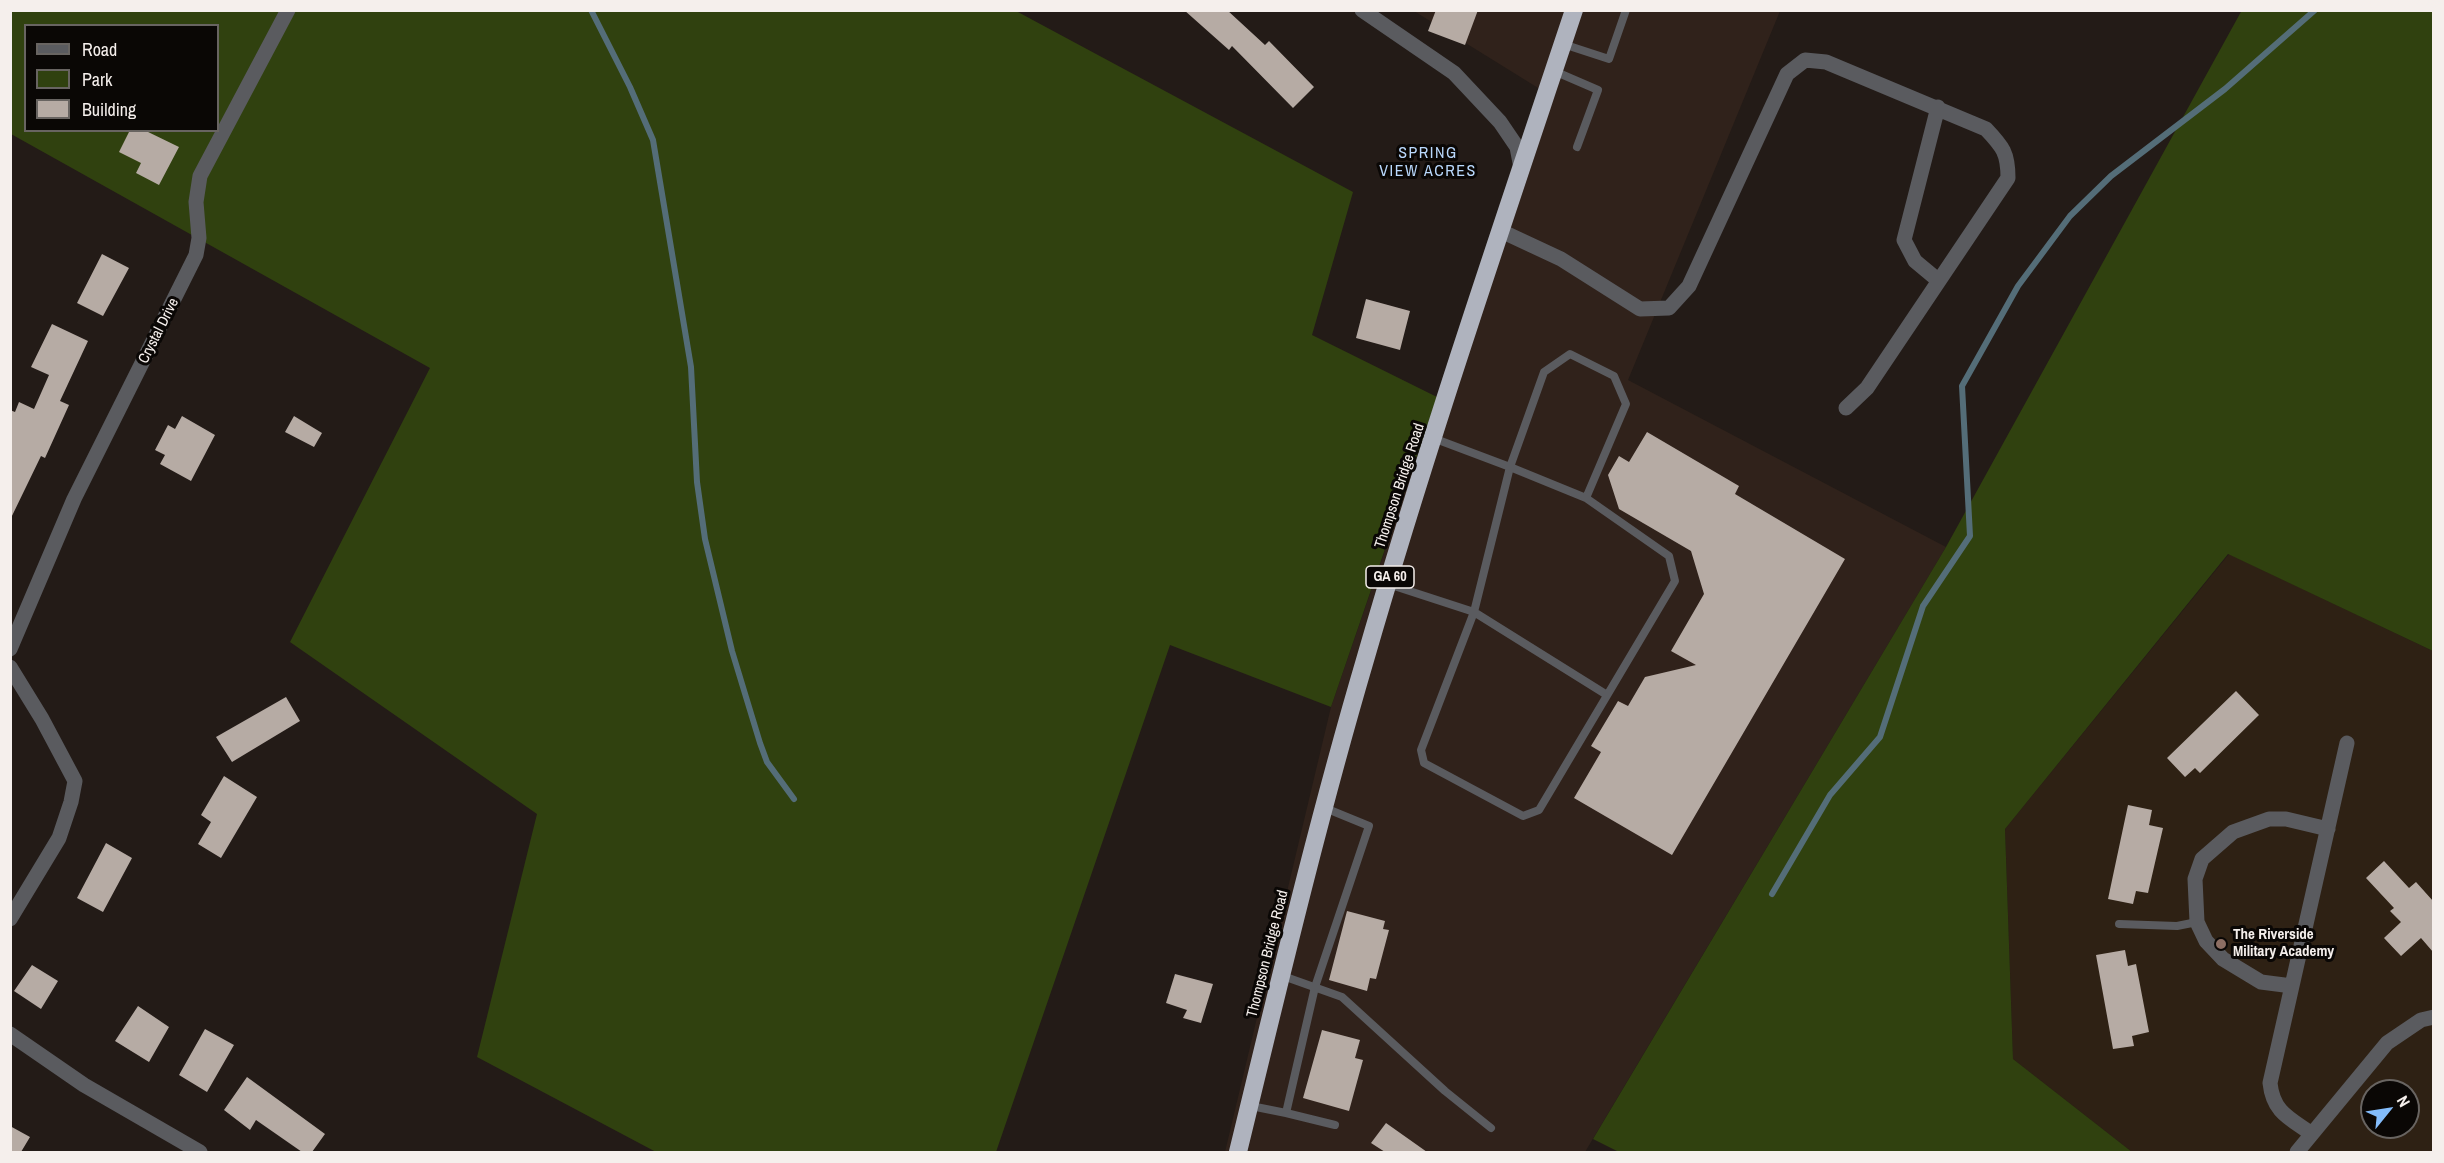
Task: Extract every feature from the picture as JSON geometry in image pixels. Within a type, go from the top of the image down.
[{"type":"highway","name":"Thompson Bridge Road","points":[[1238,1152],[1325,808],[1388,584],[1433,438],[1574,10]]},
{"type":"street","name":"Crystal Drive","points":[[10,649],[74,499],[196,255],[199,238],[196,202],[200,176],[288,10]]},
{"type":"street","points":[[1362,10],[1454,73],[1500,122],[1518,147],[1521,170]]},
{"type":"street","points":[[1501,231],[1561,259],[1640,309],[1669,309],[1689,286],[1787,74],[1805,60],[1826,62],[1986,129],[2001,144],[2008,158],[2008,178],[1867,387],[1846,408]]},
{"type":"street","points":[[1938,107],[1904,240],[1915,261],[1939,281]]},
{"type":"street","points":[[10,667],[42,719],[75,781],[71,802],[59,838],[10,918]]},
{"type":"street","points":[[2312,1134],[2286,1116],[2272,1100],[2270,1083],[2347,743]]},
{"type":"street","points":[[2292,986],[2261,982],[2223,959],[2206,941],[2197,922],[2195,879],[2202,859],[2233,832],[2269,819],[2286,819],[2328,829]]},
{"type":"street","points":[[2296,1152],[2387,1043],[2421,1020],[2433,1017]]},
{"type":"street","points":[[10,1034],[84,1085],[200,1152]]},
{"type":"lane","points":[[1563,44],[1609,59],[1626,10]]},
{"type":"lane","points":[[1554,71],[1598,90],[1577,147]]},
{"type":"lane","points":[[1433,438],[1510,467],[1586,498],[1669,556],[1675,581],[1539,810],[1523,816],[1424,763],[1421,750],[1474,612],[1510,467],[1544,372],[1570,354],[1614,376],[1626,404],[1586,498]]},
{"type":"lane","points":[[1388,584],[1474,612],[1607,695]]},
{"type":"lane","points":[[1286,1113],[1315,987],[1369,826],[1325,808]]},
{"type":"lane","points":[[2119,924],[2177,926],[2197,922]]},
{"type":"lane","points":[[1281,975],[1342,998],[1445,1091],[1491,1128]]},
{"type":"lane","points":[[1249,1105],[1335,1125]]},
{"type":"shaded area","points":[[1414,11],[1780,11],[1628,380],[1946,547],[1585,1152],[1225,1152],[1331,707],[1543,91]]},
{"type":"shaded area","name":"The Riverside Military Academy","points":[[2229,554],[2433,651],[2433,1152],[2132,1152],[2013,1059],[2005,829]]},
{"type":"green space","points":[[2242,10],[2433,11],[2433,651],[2228,554],[2005,829],[2013,1059],[2132,1152],[1619,1152],[1593,1139],[1946,547]]},
{"type":"green space","points":[[11,11],[1016,11],[1353,192],[1312,335],[1437,397],[1331,707],[1170,645],[996,1152],[656,1152],[477,1057],[537,814],[290,642],[430,368],[11,134]]},
{"type":"building","points":[[1184,10],[1227,10],[1265,45],[1269,41],[1314,87],[1293,108],[1232,46],[1229,50]]},
{"type":"building","points":[[1436,10],[1478,10],[1465,45],[1428,31]]},
{"type":"building","points":[[129,132],[148,132],[179,147],[159,185],[136,173],[141,163],[119,152]]},
{"type":"building","points":[[102,254],[129,268],[103,316],[77,303]]},
{"type":"building","points":[[1366,299],[1410,311],[1400,350],[1356,338]]},
{"type":"building","points":[[52,324],[88,341],[60,401],[69,405],[45,458],[41,456],[10,520],[10,410],[15,412],[19,402],[34,409],[49,375],[31,367]]},
{"type":"building","points":[[182,416],[215,435],[191,481],[160,464],[165,455],[155,450],[168,425],[175,429]]},
{"type":"building","points":[[294,416],[322,433],[314,447],[285,432]]},
{"type":"building","points":[[1647,432],[1739,486],[1735,494],[1845,559],[1672,855],[1574,798],[1601,752],[1591,746],[1618,701],[1628,706],[1645,677],[1696,665],[1671,651],[1704,594],[1691,551],[1619,509],[1608,475],[1619,456],[1629,462]]},
{"type":"building","points":[[2236,691],[2259,715],[2200,773],[2195,768],[2185,777],[2167,758]]},
{"type":"building","points":[[286,697],[300,721],[232,762],[216,737]]},
{"type":"building","points":[[224,776],[257,797],[221,858],[198,844],[211,822],[201,815]]},
{"type":"building","points":[[2128,805],[2152,810],[2149,825],[2163,828],[2148,893],[2136,891],[2133,904],[2108,899]]},
{"type":"building","points":[[106,843],[132,858],[103,912],[77,898]]},
{"type":"building","points":[[2384,861],[2409,888],[2416,882],[2433,901],[2433,952],[2421,938],[2401,956],[2384,938],[2401,922],[2390,911],[2394,908],[2366,878]]},
{"type":"building","points":[[1347,911],[1385,921],[1383,929],[1389,930],[1376,979],[1370,978],[1367,991],[1329,980]]},
{"type":"building","points":[[2125,950],[2128,966],[2136,964],[2149,1032],[2132,1036],[2134,1046],[2113,1049],[2096,955]]},
{"type":"building","points":[[32,965],[58,981],[41,1009],[14,991]]},
{"type":"building","points":[[1175,974],[1213,984],[1201,1023],[1183,1018],[1187,1010],[1166,1003]]},
{"type":"building","points":[[138,1006],[169,1027],[149,1062],[115,1041]]},
{"type":"building","points":[[205,1029],[234,1045],[207,1092],[179,1075]]},
{"type":"building","points":[[1322,1030],[1360,1040],[1355,1058],[1363,1060],[1349,1111],[1303,1098]]},
{"type":"building","points":[[247,1077],[325,1134],[312,1152],[302,1152],[256,1120],[250,1130],[224,1110]]},
{"type":"building","points":[[1386,1123],[1427,1152],[1385,1152],[1371,1143]]},
{"type":"building","points":[[10,1126],[30,1137],[21,1152],[10,1152]]},
{"type":"waterway","points":[[591,10],[630,87],[653,140],[691,367],[697,482],[705,539],[732,651],[760,743],[767,762],[794,799]]},
{"type":"waterway","points":[[1772,894],[1830,795],[1880,737],[1923,606],[1970,536],[1962,386],[2018,286],[2070,216],[2111,176],[2225,89],[2315,10]]},
{"type":"place","name":"The Riverside Military Academy","points":[[2221,944]]},
{"type":"district","name":"SPRING VIEW ACRES","points":[[1428,163]]}]
